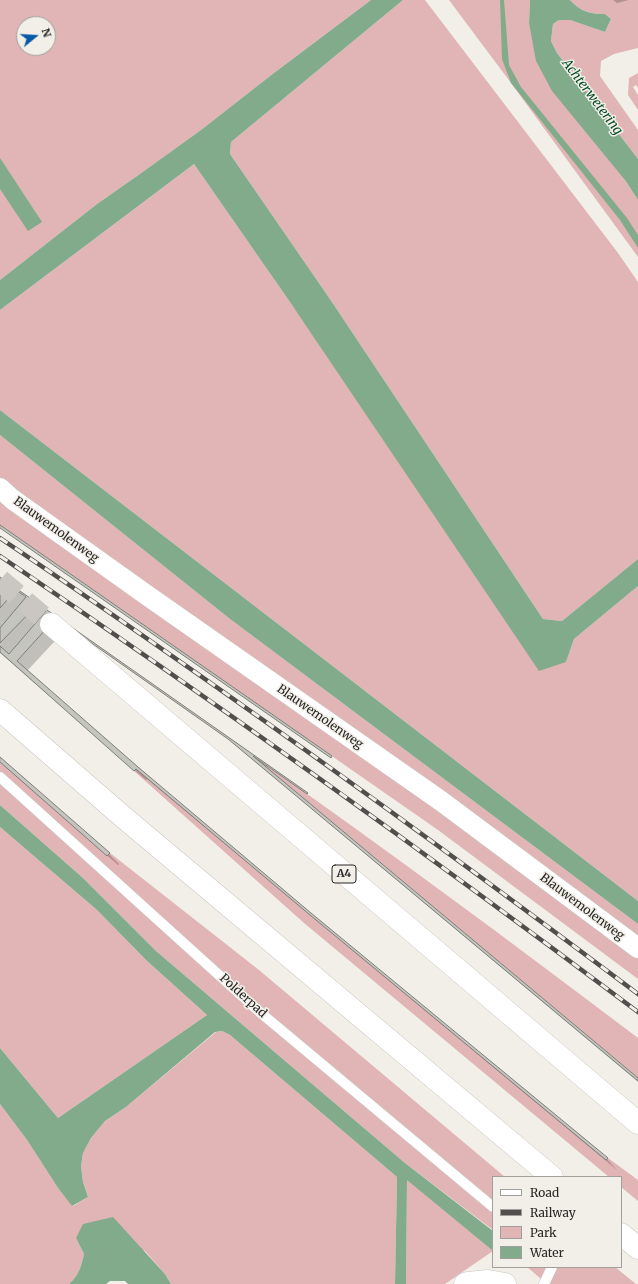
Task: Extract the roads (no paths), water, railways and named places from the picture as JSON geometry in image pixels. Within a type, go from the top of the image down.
[{"type":"main road","name":"A4","points":[[51,624],[638,1123]]},
{"type":"main road","points":[[0,710],[122,816],[551,1176]]},
{"type":"main road","points":[[622,1235],[638,1248]]},
{"type":"main road","points":[[465,1284],[488,1281],[505,1284]]},
{"type":"street","name":"Blauwemolenweg","points":[[0,488],[12,499],[148,596],[441,801],[638,948]]},
{"type":"lane","name":"Polderpad","points":[[0,778],[262,1014],[492,1206]]},
{"type":"lane","points":[[544,1284],[552,1268]]},
{"type":"water","points":[[371,0],[403,0],[231,142],[230,154],[332,302],[543,619],[562,621],[638,559],[638,586],[574,639],[566,662],[539,671],[292,305],[194,164],[0,310],[0,280],[97,204],[201,130]]},
{"type":"water","points":[[500,0],[504,0],[509,65],[521,87],[627,218],[638,235],[638,248],[620,220],[511,83],[502,59]]},
{"type":"water","points":[[530,0],[570,0],[582,10],[595,14],[605,14],[611,19],[605,32],[570,20],[559,20],[553,24],[551,41],[557,53],[638,159],[638,200],[625,180],[552,91],[536,61],[529,23]]},
{"type":"water","points":[[0,158],[42,222],[28,231],[0,189]]},
{"type":"water","points":[[0,410],[638,901],[638,924],[230,619],[0,435]]},
{"type":"water","points":[[0,805],[83,878],[156,951],[405,1163],[492,1230],[492,1250],[407,1180],[406,1284],[395,1284],[397,1177],[230,1035],[222,1031],[215,1032],[126,1107],[105,1121],[91,1138],[83,1153],[81,1166],[83,1182],[88,1197],[72,1206],[58,1188],[27,1140],[0,1104],[0,1048],[58,1118],[207,1015],[146,960],[97,910],[0,827]]},
{"type":"water","points":[[113,1217],[165,1274],[171,1284],[128,1284],[125,1281],[110,1281],[106,1284],[69,1284],[75,1277],[82,1263],[84,1254],[76,1238],[83,1224]]},
{"type":"tunnel","points":[[0,580],[51,624]]},
{"type":"railway","points":[[0,538],[162,649],[322,762],[481,877],[638,994]]},
{"type":"railway","points":[[0,556],[162,667],[322,780],[481,895],[638,1012]]},
{"type":"water label","name":"Achterwetering","points":[[592,97]]}]
